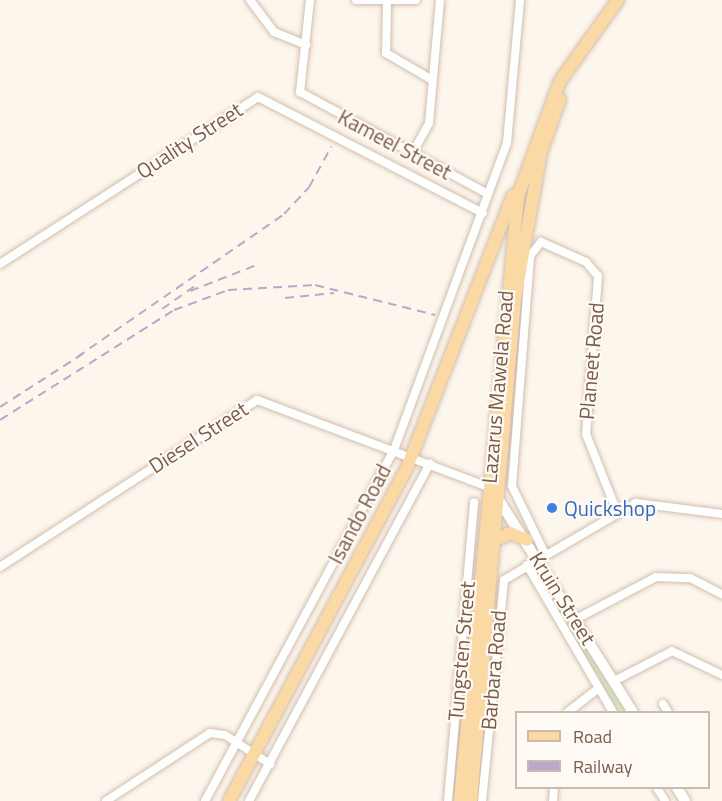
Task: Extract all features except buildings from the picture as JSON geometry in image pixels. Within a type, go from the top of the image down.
[{"type":"main road","name":"Lazarus Mawela Road","points":[[471,801],[494,541],[493,492],[512,228],[527,162],[560,81],[618,0]]},
{"type":"main road","name":"Lazarus Mawela Road","points":[[460,801],[514,305],[535,180],[564,87],[585,48],[625,0]]},
{"type":"main road","name":"Isando Road","points":[[229,801],[412,457],[527,162]]},
{"type":"main road","points":[[512,228],[535,180]]},
{"type":"main road","name":"Isando Road","points":[[486,270],[512,228]]},
{"type":"main road","name":"Kruin Street","points":[[493,492],[541,556],[632,711]]},
{"type":"main road","points":[[494,541],[510,532],[527,540]]},
{"type":"street","points":[[250,0],[274,32],[306,45],[310,0]]},
{"type":"street","points":[[356,0],[387,3],[416,0]]},
{"type":"street","points":[[412,154],[429,123],[440,0]]},
{"type":"street","name":"Isando Road","points":[[205,801],[394,450],[483,213],[486,194],[507,143],[520,0]]},
{"type":"street","points":[[387,3],[386,53],[432,80]]},
{"type":"street","name":"Kameel Street","points":[[306,45],[298,87],[304,95],[486,194]]},
{"type":"street","name":"Quality Street","points":[[0,264],[258,97],[274,101],[483,213]]},
{"type":"street","name":"Planeet Road","points":[[541,556],[512,486],[530,256],[538,244],[552,244],[572,254],[598,276],[586,434],[616,512]]},
{"type":"street","name":"Diesel Street","points":[[0,567],[253,401],[272,401],[412,457]]},
{"type":"street","points":[[412,457],[493,492]]},
{"type":"street","name":"Isando Road","points":[[249,801],[430,464]]},
{"type":"street","name":"Tungsten Street","points":[[448,801],[474,502]]},
{"type":"street","name":"Barbara Road","points":[[482,801],[500,588],[507,577],[616,512],[644,502],[722,514]]},
{"type":"street","name":"Kruin Street","points":[[527,565],[612,711]]},
{"type":"street","points":[[578,618],[656,577],[690,578],[722,594]]},
{"type":"street","points":[[614,681],[672,651],[722,675]]},
{"type":"street","points":[[569,711],[598,688]]},
{"type":"street","points":[[663,704],[667,711]]},
{"type":"street","points":[[106,801],[210,733],[235,743],[270,764]]},
{"type":"green space","points":[[538,565],[627,711],[617,711],[533,568]]},
{"type":"railway","points":[[77,357],[284,214],[309,187],[331,147]]},
{"type":"railway","points":[[190,291],[254,266]]},
{"type":"railway","points":[[162,309],[196,285]]},
{"type":"railway","points":[[0,420],[174,310],[228,290],[315,285],[435,315]]},
{"type":"railway","points":[[285,298],[334,293]]},
{"type":"railway","points":[[0,407],[84,353]]},
{"type":"place","name":"Quickshop","points":[[552,508]]}]
